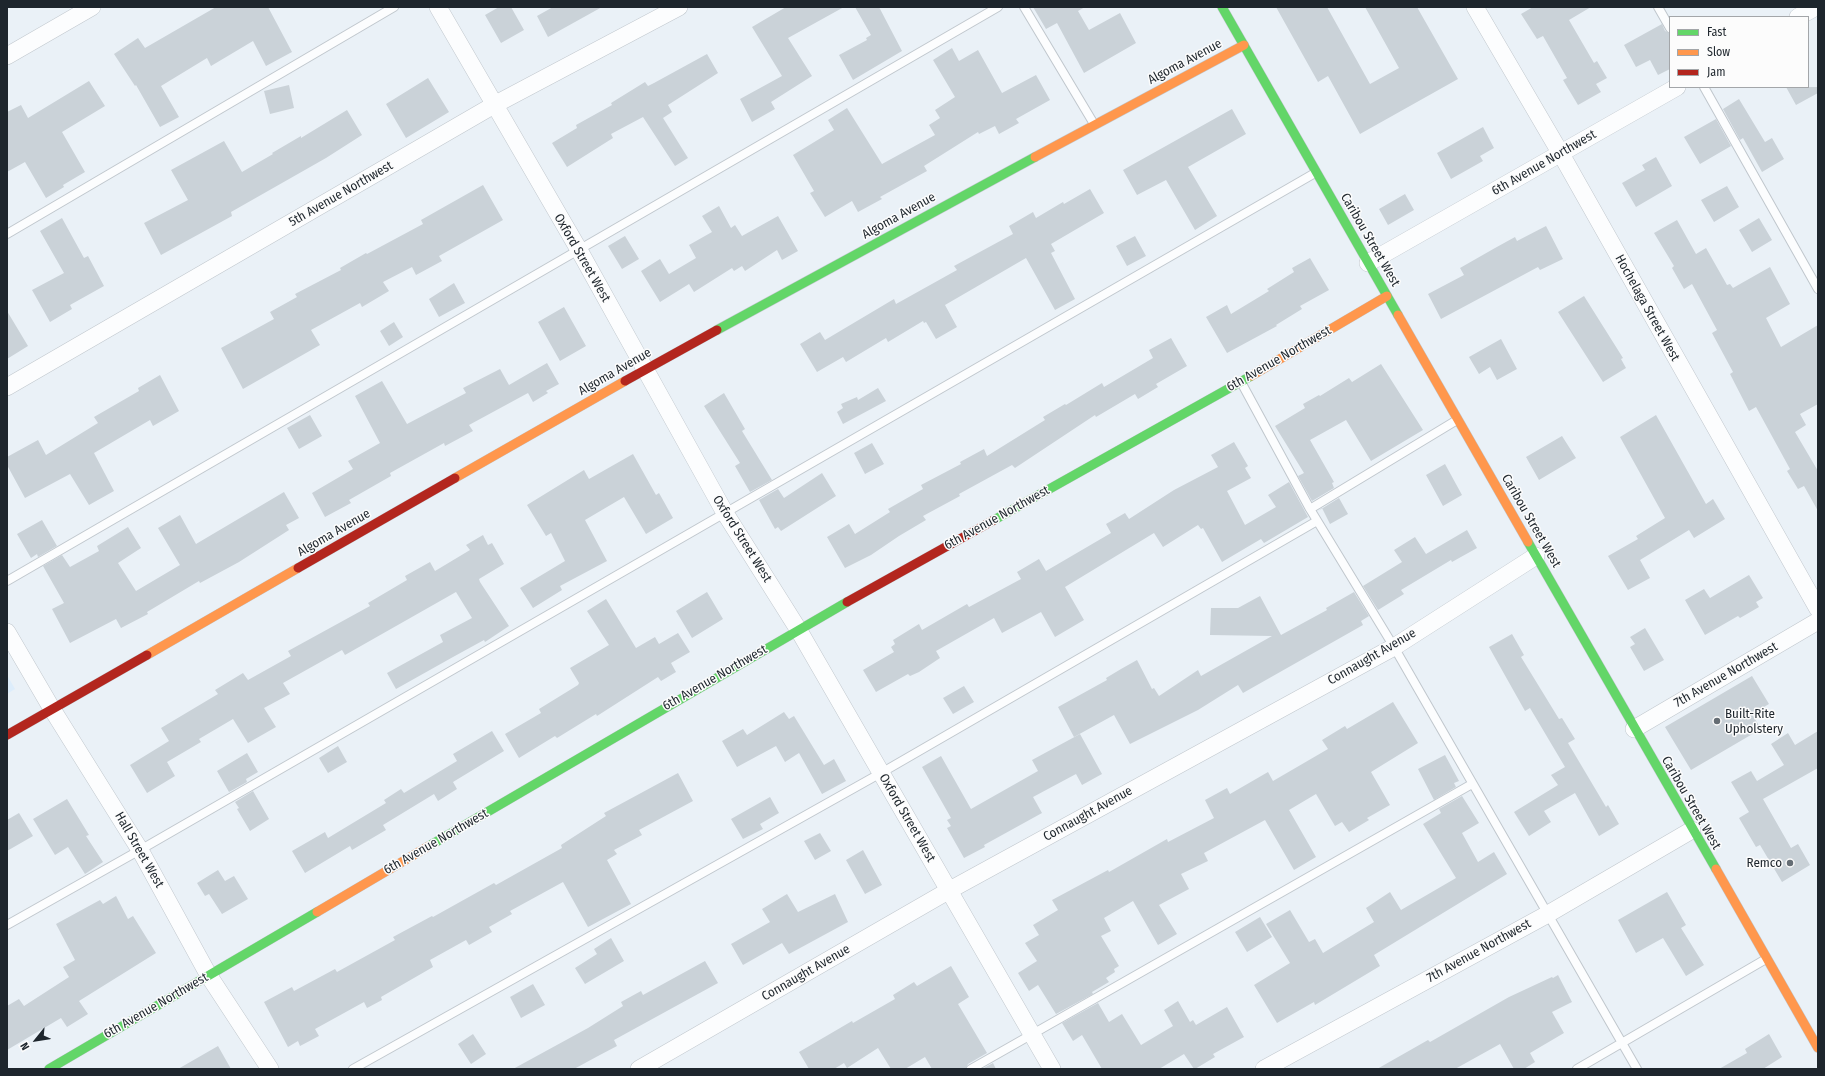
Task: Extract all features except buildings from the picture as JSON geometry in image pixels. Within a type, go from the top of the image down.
[{"type":"street","points":[[7,56],[92,7]]},
{"type":"street","name":"Oxford Street West","points":[[438,7],[579,250],[725,513],[798,630],[1052,1069]]},
{"type":"street","name":"5th Avenue Northwest","points":[[7,387],[494,105],[679,7]]},
{"type":"street","name":"Caribou Street West","points":[[1222,7],[1457,420],[1818,1048]]},
{"type":"street","name":"Hochelaga Street West","points":[[1475,7],[1561,154],[1818,609]]},
{"type":"street","points":[[1800,16],[1816,7]]},
{"type":"street","name":"Algoma Avenue","points":[[7,735],[646,369],[1094,125],[1244,46]]},
{"type":"street","name":"6th Avenue Northwest","points":[[1368,263],[1675,88]]},
{"type":"street","name":"6th Avenue Northwest","points":[[48,1069],[798,630],[1241,382],[1387,296]]},
{"type":"street","name":"Connaught Avenue","points":[[639,1069],[948,891],[1394,647],[1536,556]]},
{"type":"street","name":"7th Avenue Northwest","points":[[1634,729],[1818,622]]},
{"type":"street","name":"Hall Street West","points":[[7,632],[52,709],[140,850],[209,976],[270,1069]]},
{"type":"street","name":"7th Avenue Northwest","points":[[1264,1069],[1548,914],[1692,830]]},
{"type":"lane","points":[[7,234],[394,7]]},
{"type":"lane","points":[[7,581],[998,7]]},
{"type":"lane","points":[[1024,7],[1094,125]]},
{"type":"lane","points":[[1658,7],[1669,26]]},
{"type":"lane","points":[[1705,88],[1818,289]]},
{"type":"lane","points":[[7,924],[140,850],[1316,172]]},
{"type":"lane","points":[[1241,382],[1310,509],[1394,647],[1637,1069]]},
{"type":"lane","points":[[1310,509],[1457,420]]},
{"type":"lane","points":[[353,1069],[881,773],[1318,521]]},
{"type":"lane","points":[[971,1069],[1472,784]]},
{"type":"lane","points":[[1577,1069],[1623,1044],[1766,958]]},
{"type":"shaded area","points":[[7,675],[15,689],[7,694]]},
{"type":"traffic: fast","points":[[1222,7],[1398,315]]},
{"type":"traffic: fast","points":[[717,330],[1035,157]]},
{"type":"traffic: fast","points":[[994,520],[1251,376]]},
{"type":"traffic: fast","points":[[1528,542],[1716,869]]},
{"type":"traffic: fast","points":[[429,846],[847,602]]},
{"type":"traffic: fast","points":[[49,1069],[317,912]]},
{"type":"traffic: slow","points":[[1035,157],[1244,45]]},
{"type":"traffic: slow","points":[[1251,376],[1387,296]]},
{"type":"traffic: slow","points":[[1398,315],[1528,542]]},
{"type":"traffic: slow","points":[[455,478],[625,381]]},
{"type":"traffic: slow","points":[[147,655],[298,568]]},
{"type":"traffic: slow","points":[[317,912],[429,846]]},
{"type":"traffic: slow","points":[[1716,869],[1818,1048]]},
{"type":"traffic: jam","points":[[625,381],[717,330]]},
{"type":"traffic: jam","points":[[298,568],[455,478]]},
{"type":"traffic: jam","points":[[847,602],[994,520]]},
{"type":"traffic: jam","points":[[7,735],[147,655]]},
{"type":"place","name":"Built-Rite Upholstery","points":[[1717,721]]},
{"type":"place","name":"Remco","points":[[1790,863]]}]
